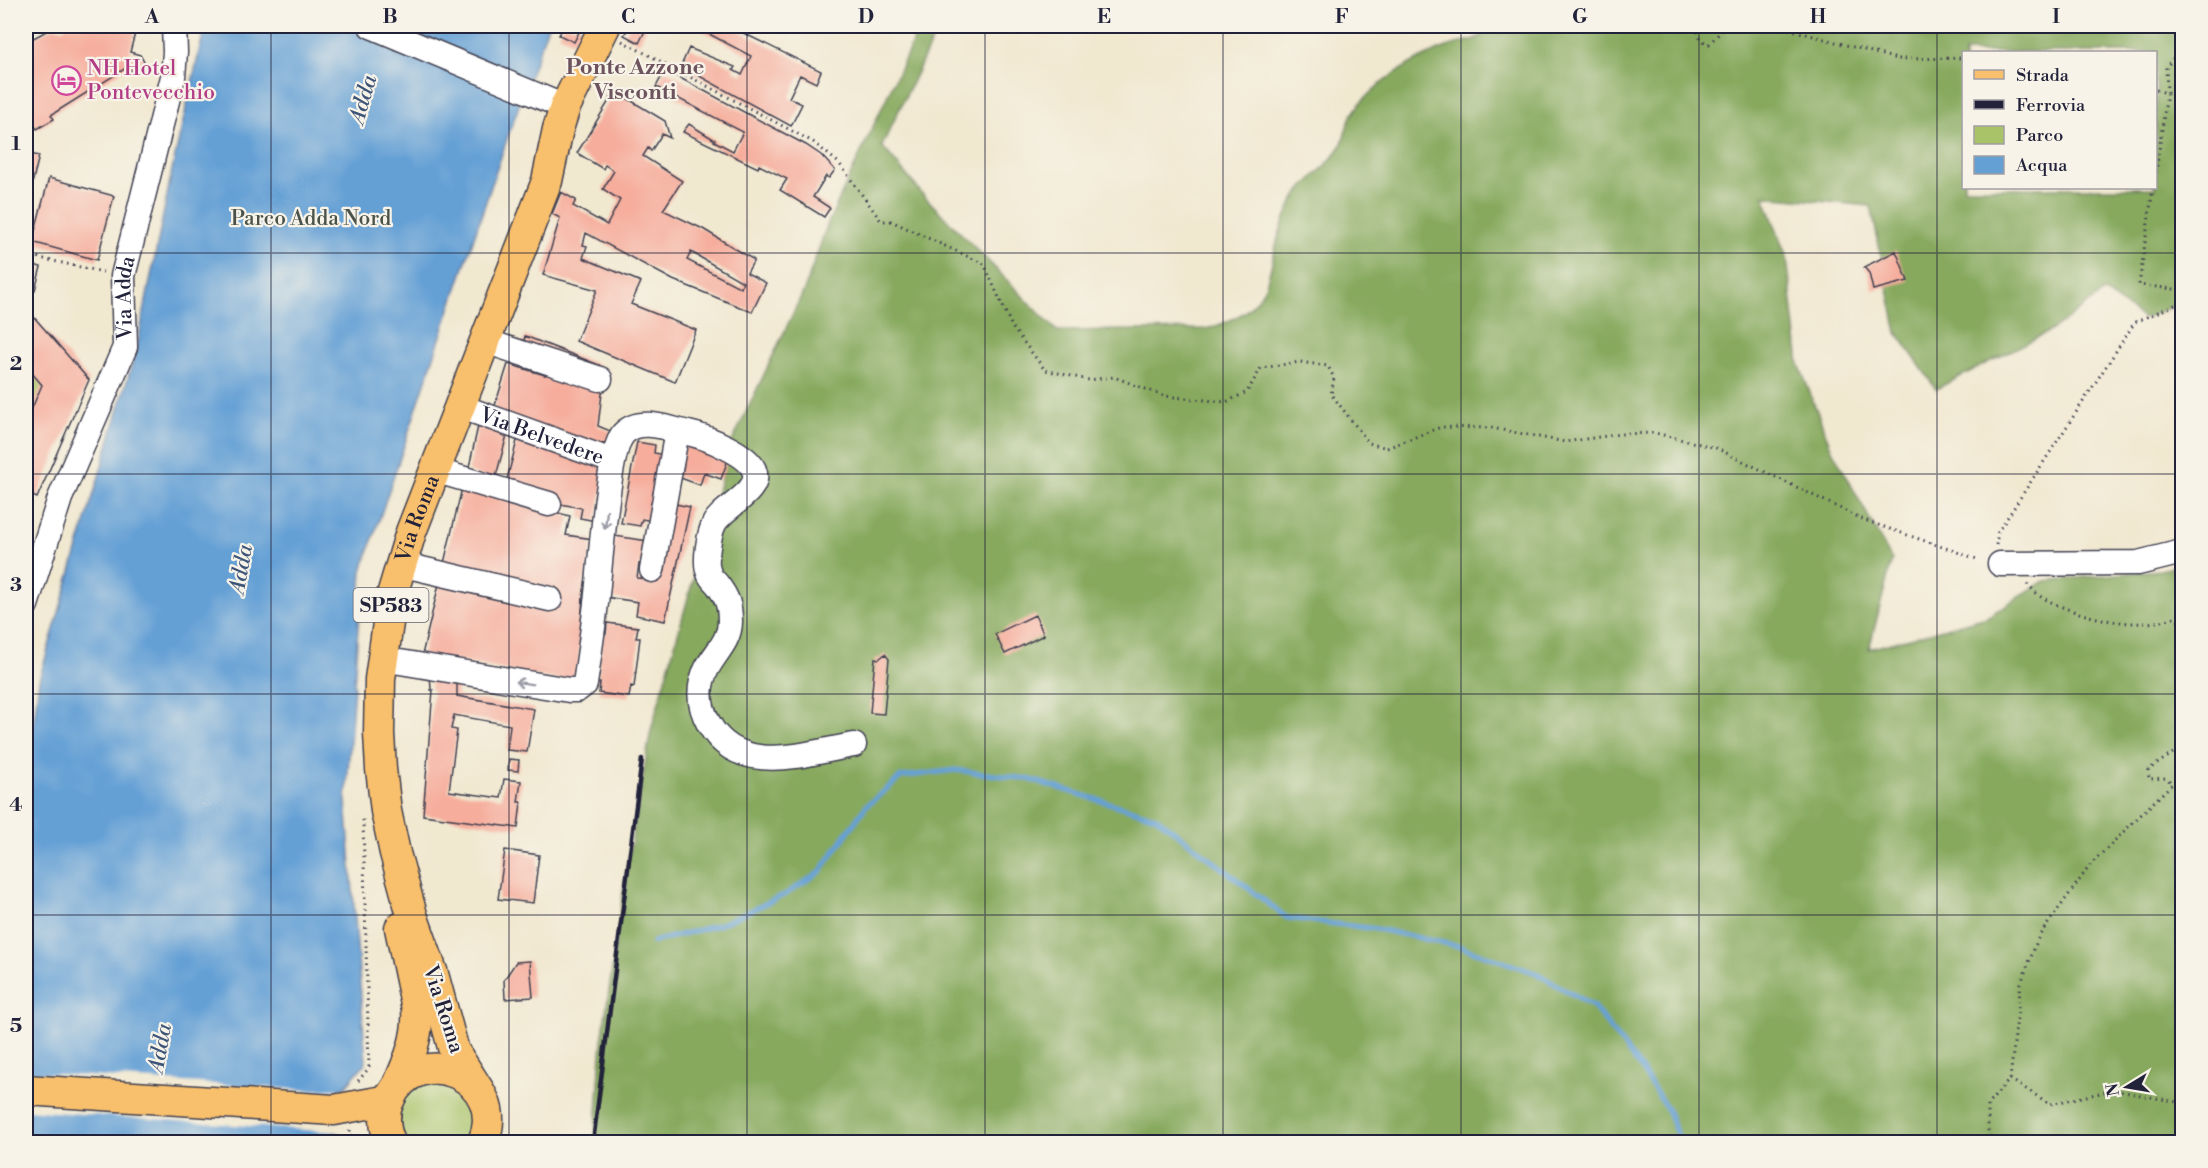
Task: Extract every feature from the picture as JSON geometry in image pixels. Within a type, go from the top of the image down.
[{"type":"main road","name":"Via Roma","points":[[390,1114],[414,1044],[418,1013],[371,789],[367,721],[372,641],[383,587],[404,516],[534,175],[603,28]]},
{"type":"main road","name":"Via Roma","points":[[480,1092],[454,1051],[392,841],[384,800],[380,758],[379,709],[382,659],[391,601],[400,564],[434,470],[547,181],[562,118]]},
{"type":"main road","name":"Via Roma","points":[[334,1110],[365,1095],[390,1073],[405,1027],[405,991],[389,878]]},
{"type":"main road","points":[[26,1090],[390,1114],[418,1072],[443,1069],[466,1077],[480,1092]]},
{"type":"main road","name":"SP583","points":[[480,1092],[488,1114],[483,1143]]},
{"type":"street","name":"Via Adda","points":[[26,605],[60,498],[125,347],[123,276],[173,77],[174,26]]},
{"type":"street","points":[[371,26],[535,93],[562,118]]},
{"type":"street","points":[[485,341],[600,378]]},
{"type":"street","name":"Via Belvedere","points":[[459,406],[612,462],[624,434],[632,428],[653,425],[702,436],[746,458],[755,471],[754,484],[748,493],[735,501],[714,524],[708,545],[708,573],[727,596],[730,607],[730,625],[727,639],[708,665],[702,678],[700,698],[703,713],[714,733],[745,756],[765,759],[854,745]]},
{"type":"street","points":[[652,570],[677,431]]},
{"type":"street","points":[[382,659],[569,690],[577,690],[585,684],[612,462]]},
{"type":"street","points":[[434,470],[549,504]]},
{"type":"street","points":[[2000,564],[2138,563],[2182,552]]},
{"type":"street","points":[[400,564],[550,599]]},
{"type":"path","points":[[1695,26],[1701,40],[1709,44],[1726,26]]},
{"type":"path","points":[[1777,26],[1897,59],[1962,58]]},
{"type":"path","points":[[603,28],[813,142],[839,163],[881,221],[891,221],[984,264],[1012,327],[1045,370],[1089,380],[1114,377],[1164,396],[1226,402],[1247,393],[1262,368],[1300,362],[1328,366],[1334,378],[1331,394],[1369,442],[1386,448],[1441,427],[1492,428],[1565,442],[1620,434],[1655,433],[1716,448],[1864,520]]},
{"type":"path","points":[[2157,165],[2167,93],[2166,67],[2182,48]]},
{"type":"path","points":[[2157,90],[2167,93]]},
{"type":"path","points":[[2153,189],[2139,285],[2182,290]]},
{"type":"path","points":[[26,255],[123,276]]},
{"type":"path","points":[[2000,564],[1995,552],[1998,532],[2135,322],[2182,302]]},
{"type":"path","points":[[1993,1143],[1988,1133],[1988,1104],[2010,1079],[2020,983],[2038,936],[2091,864],[2172,784],[2167,778],[2149,779],[2148,770],[2182,747]]},
{"type":"path","points":[[2010,1079],[2050,1104],[2114,1090],[2182,1103]]},
{"type":"green space","points":[[920,26],[939,26],[882,146],[924,196],[1057,331],[1206,329],[1231,320],[1249,309],[1260,296],[1267,282],[1281,228],[1290,207],[1300,191],[1339,149],[1350,119],[1360,104],[1382,83],[1408,65],[1434,52],[1477,38],[1496,26],[2182,26],[2182,302],[2144,319],[2104,292],[2052,330],[1936,389],[1897,333],[1871,206],[1764,196],[1787,258],[1799,364],[1831,448],[1892,560],[1869,649],[1987,617],[2044,581],[2161,570],[2182,564],[2182,1142],[595,1142],[602,1041],[624,885],[651,730],[731,444],[805,288],[828,223]]},
{"type":"green space","points":[[26,363],[44,384],[26,427]]},
{"type":"green space","points":[[420,1076],[474,1094],[474,1142],[400,1142],[395,1130],[405,1087]]},
{"type":"water","name":"Parco Adda Nord","points":[[205,26],[548,26],[508,136],[362,571],[346,800],[366,1062],[346,1086],[337,1090],[331,1131],[339,1134],[346,1142],[26,1142],[26,783],[39,680],[137,347],[173,165]]},
{"type":"pier","points":[[26,1072],[307,1090],[338,1089],[334,1132],[26,1110]]},
{"type":"building","name":"NH Hotel Pontevecchio","points":[[65,26],[137,26],[130,52],[140,55],[146,65],[132,73],[129,66],[51,115],[54,119],[37,129],[34,125],[26,130],[26,42],[54,27],[64,29]]},
{"type":"building","points":[[564,26],[582,26],[574,42],[559,35]]},
{"type":"building","points":[[630,26],[646,29],[639,43],[624,35]]},
{"type":"building","points":[[694,26],[729,26],[821,71],[816,83],[800,75],[789,98],[802,104],[791,126],[681,66],[689,48],[735,67],[733,70],[742,75],[751,56]]},
{"type":"building","points":[[665,70],[821,155],[835,170],[829,178],[826,176],[813,197],[830,208],[824,217],[780,190],[787,179],[759,165],[758,168],[683,132],[689,124],[733,151],[743,132],[656,87]]},
{"type":"building","points":[[615,91],[665,121],[670,138],[662,134],[651,151],[648,148],[643,156],[682,181],[663,210],[703,229],[754,260],[747,273],[766,283],[752,312],[673,280],[586,233],[583,245],[587,246],[583,258],[641,282],[631,304],[696,330],[675,382],[576,341],[597,290],[543,275],[560,218],[552,214],[561,192],[576,200],[573,206],[607,225],[620,200],[603,189],[614,171],[605,165],[603,169],[577,153]],"holes":[[[691,252],[743,282],[741,288],[687,260]]]},
{"type":"building","points":[[26,153],[39,156],[26,208]]},
{"type":"building","points":[[49,178],[114,196],[97,260],[32,242]]},
{"type":"building","points":[[1896,251],[1908,281],[1873,290],[1869,273],[1864,267]]},
{"type":"building","points":[[26,263],[41,267],[35,290],[26,298]]},
{"type":"building","points":[[26,308],[89,380],[37,498],[26,493],[26,422],[42,385],[26,366]]},
{"type":"building","points":[[525,336],[599,365],[595,373],[521,352]]},
{"type":"building","points":[[508,364],[545,375],[547,369],[603,385],[598,426],[613,432],[606,444],[602,443],[599,450],[492,415]]},
{"type":"building","points":[[478,426],[507,435],[495,480],[468,472]]},
{"type":"building","points":[[518,437],[606,466],[596,521],[580,518],[582,508],[555,503],[506,483]]},
{"type":"building","points":[[637,442],[655,445],[654,453],[664,455],[652,521],[642,519],[640,526],[621,523]]},
{"type":"building","points":[[687,442],[729,457],[721,479],[704,473],[700,485],[675,476]]},
{"type":"building","points":[[462,488],[570,516],[566,535],[593,539],[583,596],[577,683],[422,655]]},
{"type":"building","points":[[671,503],[690,507],[665,621],[636,615],[638,602],[605,597],[615,536],[648,541],[644,565],[639,564],[637,578],[656,580]]},
{"type":"building","points":[[1035,615],[1044,635],[1005,654],[995,634]]},
{"type":"building","points":[[607,623],[638,627],[636,638],[640,638],[634,687],[631,686],[629,697],[599,693],[600,683],[597,683],[603,634],[606,634]]},
{"type":"building","points":[[885,654],[889,659],[884,714],[870,713],[875,658],[879,659]]},
{"type":"building","points":[[430,673],[457,673],[457,696],[534,709],[527,752],[507,750],[510,725],[454,715],[451,729],[457,730],[449,791],[501,798],[504,779],[521,781],[518,828],[423,815],[433,690],[431,690]]},
{"type":"building","points":[[509,759],[519,760],[518,771],[508,770]]},
{"type":"building","points":[[505,850],[539,855],[533,903],[498,899]]},
{"type":"building","points":[[530,961],[533,997],[505,999],[504,980],[516,962]]},
{"type":"waterway","points":[[653,942],[721,924],[784,895],[820,872],[866,806],[901,777],[955,770],[1028,779],[1156,817],[1287,918],[1377,929],[1458,946],[1536,973],[1593,1006],[1639,1066],[1667,1109],[1680,1142]]},
{"type":"railway","points":[[593,1142],[642,759]]},
{"type":"place","name":"NH Hotel Pontevecchio","points":[[66,80]]},
{"type":"district","name":"Ponte Azzone Visconti","points":[[635,78]]},
{"type":"water label","name":"Adda","points":[[362,99]]},
{"type":"water label","name":"Adda","points":[[240,569]]},
{"type":"water label","name":"Adda","points":[[159,1048]]}]
